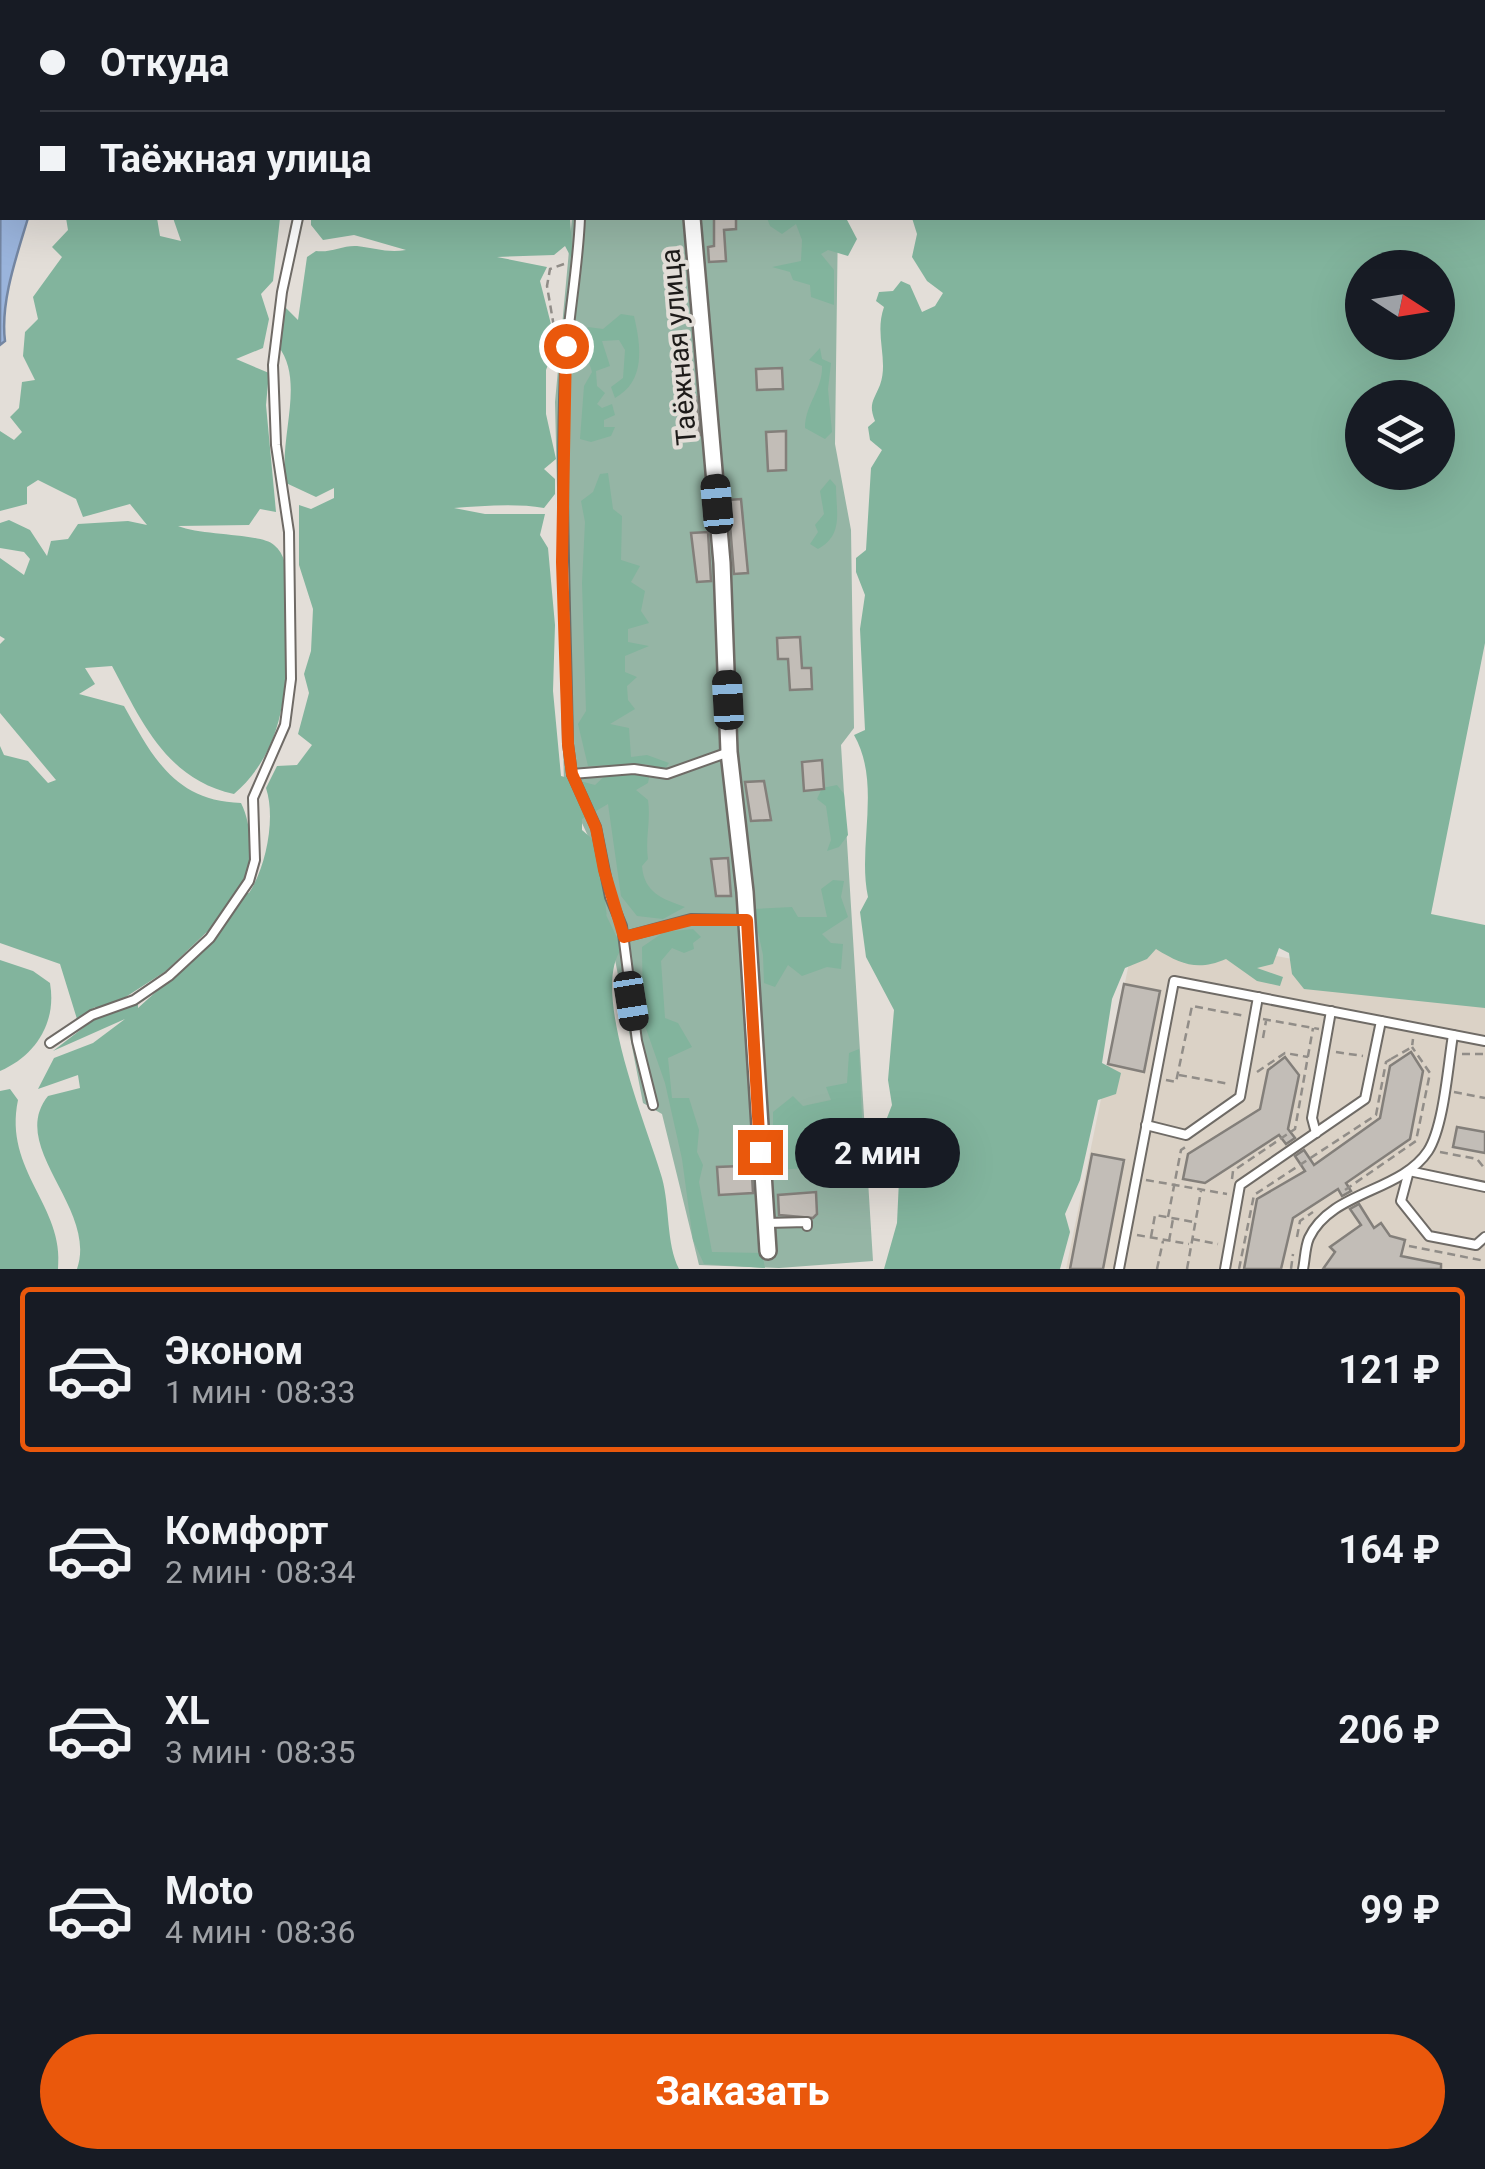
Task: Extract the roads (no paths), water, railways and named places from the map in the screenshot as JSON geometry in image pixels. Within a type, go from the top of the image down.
[{"type":"street","name":"Таёжная улица","points":[[692,220],[722,562],[729,752],[747,920],[768,1251]]},
{"type":"lane","points":[[50,1043],[92,1014],[134,1000],[169,976],[210,938],[249,882],[256,860],[253,798],[285,726],[291,679],[289,532],[276,445],[273,365],[282,292],[298,220]]},
{"type":"lane","points":[[580,220],[568,322],[562,521],[572,774],[596,828],[624,937],[637,1040],[653,1104]]},
{"type":"lane","points":[[572,774],[634,769],[668,774],[729,752]]},
{"type":"lane","points":[[624,937],[691,920],[747,920]]},
{"type":"lane","points":[[1119,1269],[1174,981],[1485,1041]]},
{"type":"lane","points":[[1146,1125],[1186,1134],[1240,1096],[1258,997]]},
{"type":"lane","points":[[1316,1133],[1312,1118],[1331,1012]]},
{"type":"lane","points":[[1225,1269],[1224,1245],[1233,1196],[1240,1185],[1365,1099],[1381,1021]]},
{"type":"lane","points":[[1453,1036],[1428,1150],[1409,1172],[1401,1200],[1429,1236],[1476,1245],[1485,1236]]},
{"type":"lane","points":[[741,1154],[760,1152]]},
{"type":"lane","points":[[1303,1269],[1310,1238],[1324,1220],[1368,1190],[1409,1172],[1485,1187]]},
{"type":"lane","points":[[766,1224],[807,1222],[808,1226]]},
{"type":"water","points":[[0,220],[27,220],[7,295],[5,341],[0,345]]}]
